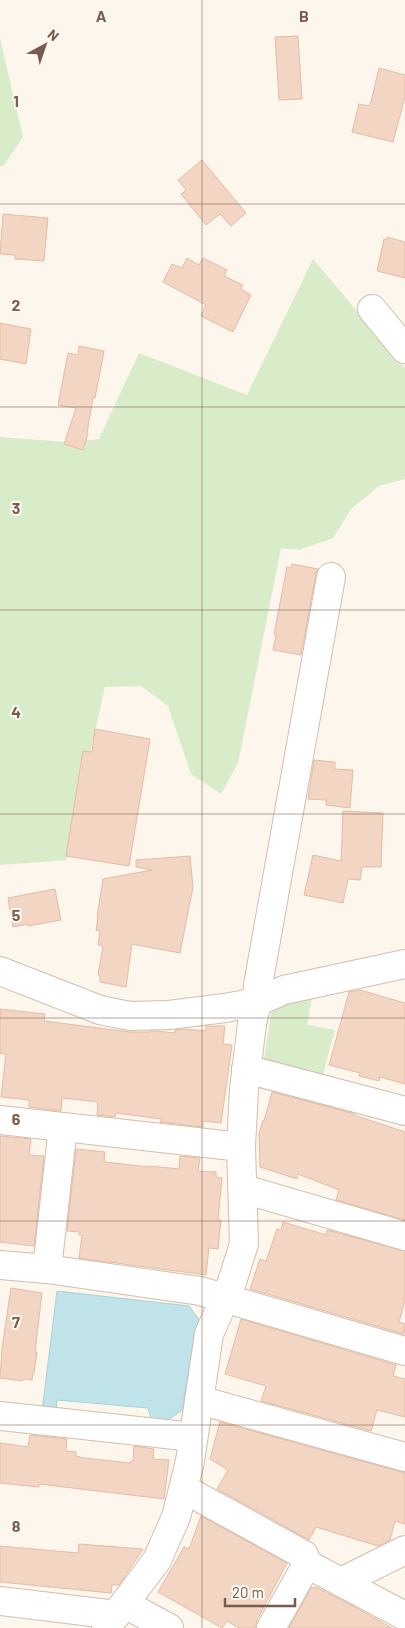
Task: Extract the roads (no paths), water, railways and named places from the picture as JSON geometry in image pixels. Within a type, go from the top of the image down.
[{"type":"street","points":[[405,316],[372,309],[405,349]]},
{"type":"street","points":[[116,1616],[152,1567],[166,1543],[176,1517],[184,1489],[209,1334],[232,1282],[244,1244],[241,1147],[246,1069],[260,976],[331,577]]},
{"type":"street","points":[[0,971],[100,1010],[130,1016],[225,1008],[257,1002],[284,990],[405,964]]},
{"type":"street","points":[[246,1069],[405,1111]]},
{"type":"street","points":[[0,1120],[241,1147]]},
{"type":"street","points":[[47,1269],[63,1127]]},
{"type":"street","points":[[243,1189],[405,1236]]},
{"type":"street","points":[[0,1265],[47,1269],[200,1291],[405,1351]]},
{"type":"street","points":[[199,1400],[405,1457]]},
{"type":"street","points":[[0,1416],[193,1437]]},
{"type":"street","points":[[184,1489],[304,1555],[307,1564],[405,1616]]},
{"type":"street","points":[[341,1582],[405,1550]]},
{"type":"street","points":[[271,1628],[307,1564]]},
{"type":"street","points":[[0,1601],[116,1616],[169,1628]]},
{"type":"water","points":[[57,1291],[189,1306],[200,1321],[195,1333],[182,1410],[164,1423],[152,1422],[148,1408],[57,1400],[56,1412],[42,1411]]}]
